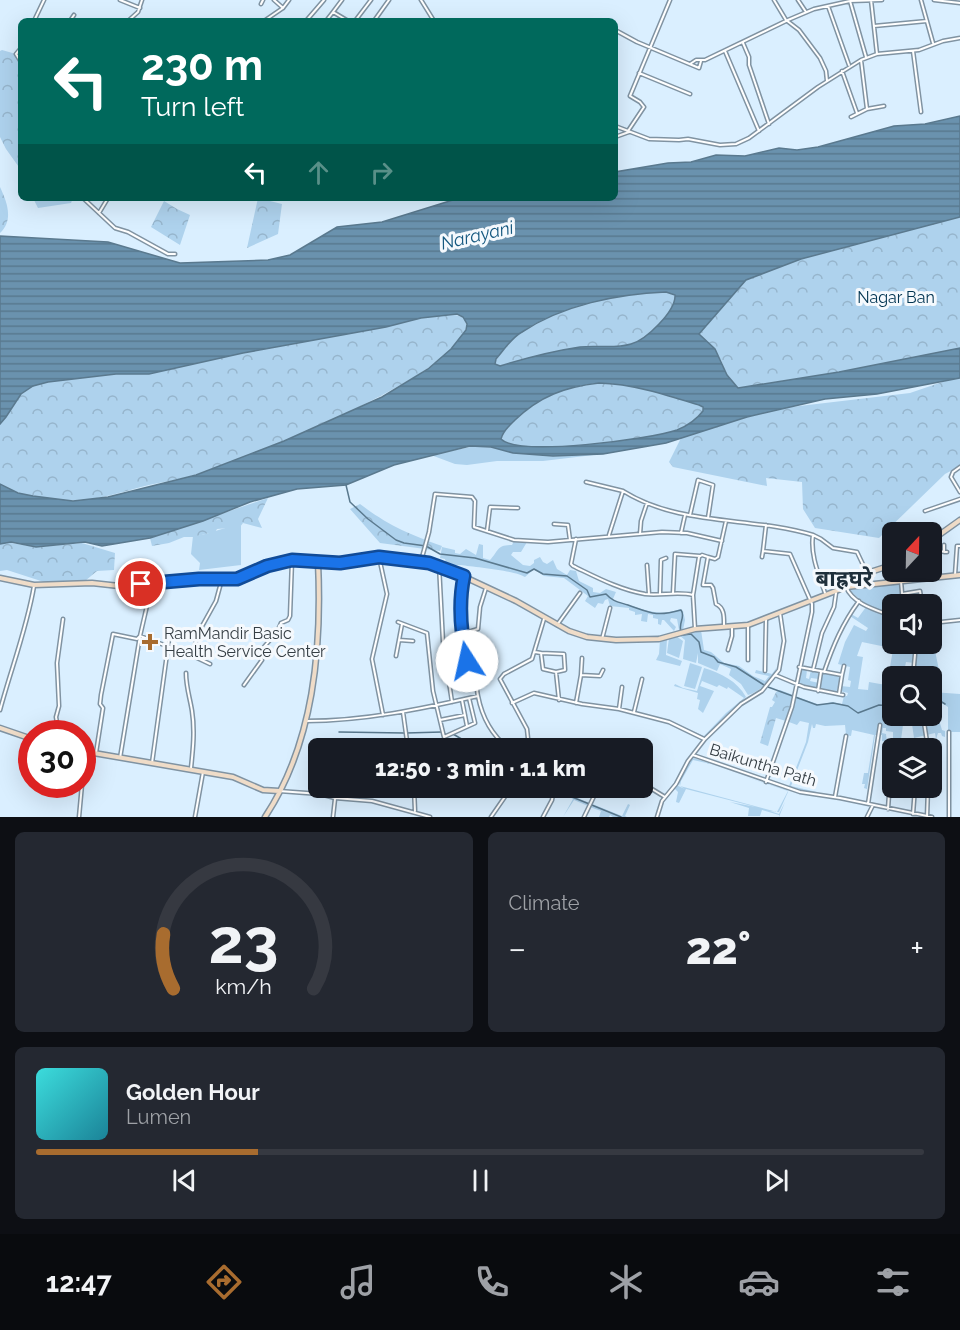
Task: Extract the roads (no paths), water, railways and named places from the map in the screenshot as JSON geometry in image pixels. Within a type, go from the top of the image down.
[{"type":"street","points":[[35,18],[44,0]]},
{"type":"street","points":[[120,0],[140,8]]},
{"type":"street","points":[[131,18],[140,8],[142,0]]},
{"type":"street","points":[[261,4],[263,0]]},
{"type":"street","points":[[274,0],[283,8]]},
{"type":"street","points":[[268,18],[283,8],[289,0]]},
{"type":"street","points":[[309,18],[324,0]]},
{"type":"street","points":[[328,18],[342,0]]},
{"type":"street","points":[[358,18],[371,0]]},
{"type":"street","points":[[376,18],[389,0]]},
{"type":"street","points":[[421,0],[432,18]]},
{"type":"street","points":[[618,135],[629,132],[644,107],[630,96],[670,0]]},
{"type":"street","points":[[774,0],[786,20],[799,30],[820,58],[826,71],[827,81]]},
{"type":"street","points":[[798,0],[806,12]]},
{"type":"street","points":[[829,0],[849,66]]},
{"type":"street","points":[[871,0],[877,54]]},
{"type":"street","points":[[690,64],[743,43],[806,12],[850,1],[882,0]]},
{"type":"street","points":[[921,0],[933,44]]},
{"type":"street","points":[[934,0],[960,3]]},
{"type":"street","points":[[850,1],[866,57]]},
{"type":"street","points":[[333,12],[343,18]]},
{"type":"street","points":[[874,26],[927,21]]},
{"type":"street","points":[[618,31],[699,68],[701,61]]},
{"type":"street","points":[[618,127],[649,139],[688,139],[729,146],[742,143],[842,70],[866,57],[913,51],[960,38]]},
{"type":"street","points":[[743,43],[749,57],[748,65],[769,124]]},
{"type":"street","points":[[725,51],[759,131]]},
{"type":"street","points":[[913,51],[921,112]]},
{"type":"street","points":[[861,60],[867,109]]},
{"type":"street","points":[[842,70],[857,113]]},
{"type":"street","points":[[639,74],[690,94]]},
{"type":"street","points":[[851,117],[867,109],[884,106]]},
{"type":"street","points":[[86,201],[115,228],[128,232],[168,254],[175,254]]},
{"type":"street","points":[[99,213],[106,201]]},
{"type":"street","points":[[960,467],[953,472],[951,477],[960,492]]},
{"type":"street","points":[[690,515],[698,480],[713,484],[708,518]]},
{"type":"street","points":[[586,482],[623,491],[660,509],[685,515],[765,525],[813,535],[833,548],[857,552],[867,573]]},
{"type":"street","points":[[609,537],[623,491]]},
{"type":"street","points":[[421,561],[435,494],[467,496],[474,499],[473,525],[476,529],[514,540],[548,542],[681,533],[722,541]]},
{"type":"street","points":[[925,511],[928,508],[960,500]]},
{"type":"street","points":[[640,534],[641,521],[647,503]]},
{"type":"street","points":[[487,531],[490,507],[518,508]]},
{"type":"street","points":[[681,533],[685,515]]},
{"type":"street","points":[[942,533],[960,520]]},
{"type":"street","points":[[673,593],[675,553],[715,559],[718,557],[726,521]]},
{"type":"street","points":[[554,524],[568,525],[570,540]]},
{"type":"street","points":[[762,556],[765,525]]},
{"type":"street","points":[[813,535],[816,569],[826,596]]},
{"type":"street","points":[[576,539],[572,565],[611,583],[649,594],[693,595]]},
{"type":"street","points":[[942,552],[946,552],[944,545]]},
{"type":"street","points":[[942,576],[957,575],[957,546],[960,546]]},
{"type":"street","points":[[763,550],[790,554],[811,602],[812,617],[794,697],[766,782]]},
{"type":"street","points":[[695,629],[693,595],[700,556]]},
{"type":"street","points":[[0,578],[34,585],[92,583],[119,586],[242,578],[267,566],[292,560],[340,563],[379,557],[439,565],[516,601],[556,625],[580,634],[602,639],[659,639],[695,629],[748,625],[836,592],[867,573],[882,568]]},
{"type":"street","points":[[379,557],[387,594],[372,659],[383,715]]},
{"type":"street","points":[[708,557],[703,585],[711,585],[715,593],[716,604],[720,605],[724,612],[724,627]]},
{"type":"street","points":[[660,593],[662,560],[666,558]]},
{"type":"street","points":[[244,685],[261,664],[262,660],[258,656],[261,649],[277,634],[281,623],[288,620],[290,616],[292,560]]},
{"type":"street","points":[[265,817],[296,753],[306,721],[317,652],[320,599],[318,562]]},
{"type":"street","points":[[439,565],[443,642],[452,702]]},
{"type":"street","points":[[647,566],[649,594]]},
{"type":"street","points":[[464,576],[461,599],[462,634],[467,661],[476,682],[478,696],[488,724],[498,738]]},
{"type":"street","points":[[191,655],[201,628],[216,601],[222,579]]},
{"type":"street","points":[[846,587],[892,582]]},
{"type":"street","points":[[901,582],[902,594],[920,591],[920,594]]},
{"type":"street","points":[[120,758],[140,636],[152,584]]},
{"type":"street","points":[[0,710],[17,649],[29,617],[34,585]]},
{"type":"street","points":[[846,587],[859,601],[882,612]]},
{"type":"street","points":[[462,634],[478,629],[480,607],[486,588]]},
{"type":"street","points":[[813,670],[822,633],[834,607],[836,592]]},
{"type":"street","points":[[556,625],[580,593]]},
{"type":"street","points":[[818,691],[836,639],[846,619],[859,601]]},
{"type":"street","points":[[602,639],[610,608]]},
{"type":"street","points":[[657,817],[665,797],[705,739],[741,704],[762,691],[775,675],[782,663],[784,640],[780,613]]},
{"type":"street","points":[[765,671],[766,618]]},
{"type":"street","points":[[57,720],[59,706],[57,663],[63,619]]},
{"type":"street","points":[[528,738],[527,729],[503,687],[501,677],[530,660],[535,652],[544,619]]},
{"type":"street","points":[[942,622],[960,620]]},
{"type":"street","points":[[398,622],[427,633],[433,692],[444,737],[475,723],[469,698]]},
{"type":"street","points":[[396,656],[402,624]]},
{"type":"street","points":[[748,625],[748,660]]},
{"type":"street","points":[[728,650],[732,627]]},
{"type":"street","points":[[152,763],[170,632]]},
{"type":"street","points":[[140,636],[137,639],[113,634],[101,695],[100,704],[103,708],[96,754],[233,777],[263,790],[308,793]]},
{"type":"street","points":[[140,636],[210,664]]},
{"type":"street","points":[[399,640],[413,641]]},
{"type":"street","points":[[535,652],[564,654],[565,670],[556,672],[543,669],[542,653]]},
{"type":"street","points":[[576,703],[582,658]]},
{"type":"street","points":[[839,694],[844,666]]},
{"type":"street","points":[[799,667],[842,675]]},
{"type":"street","points":[[581,675],[600,676],[603,669]]},
{"type":"street","points":[[556,672],[559,700]]},
{"type":"street","points":[[186,673],[186,688],[192,712],[194,737],[191,770]]},
{"type":"street","points":[[775,675],[796,685],[843,695]]},
{"type":"street","points":[[634,712],[642,679]]},
{"type":"street","points":[[619,709],[622,687]]},
{"type":"street","points":[[512,703],[534,693],[559,700],[634,712],[669,722],[705,739]]},
{"type":"street","points":[[306,721],[383,715],[478,696]]},
{"type":"street","points":[[462,700],[467,727]]},
{"type":"street","points":[[403,712],[407,738]]},
{"type":"street","points":[[440,720],[465,715]]},
{"type":"street","points":[[868,804],[880,725]]},
{"type":"street","points":[[0,728],[18,734]]},
{"type":"street","points":[[949,732],[949,817]]},
{"type":"street","points":[[835,797],[846,736]]},
{"type":"street","name":"Baikuntha Path","points":[[693,755],[800,792],[932,817]]},
{"type":"street","points":[[195,817],[203,772]]},
{"type":"street","points":[[653,790],[665,797]]},
{"type":"street","points":[[79,817],[80,798]]},
{"type":"street","points":[[333,817],[335,798],[372,801],[430,817]]},
{"type":"street","points":[[414,798],[415,812]]},
{"type":"street","points":[[491,817],[504,798]]},
{"type":"street","points":[[543,817],[552,798]]},
{"type":"street","points":[[584,817],[593,798]]},
{"type":"street","points":[[888,808],[889,798]]},
{"type":"street","points":[[913,814],[914,798]]},
{"type":"street","points":[[927,817],[928,798]]},
{"type":"street","points":[[867,817],[873,805]]},
{"type":"water","name":"Narayani","points":[[960,116],[960,217],[801,259],[746,280],[699,334],[715,349],[727,375],[738,388],[839,372],[960,348],[960,378],[877,394],[825,399],[747,417],[666,443],[603,454],[553,456],[513,453],[491,447],[470,446],[394,465],[346,485],[297,489],[250,502],[203,521],[150,538],[102,546],[85,542],[36,547],[11,542],[0,544],[0,484],[18,493],[73,501],[108,497],[196,475],[284,441],[382,397],[428,369],[451,349],[466,330],[467,324],[463,317],[457,314],[421,318],[149,374],[116,374],[48,382],[33,386],[21,394],[0,424],[0,236],[108,242],[180,263],[268,260],[290,255],[337,227],[382,222],[450,201],[618,201],[618,171],[668,163],[691,162],[716,155],[745,156],[779,148],[797,150],[818,147],[894,126],[925,124]],"holes":[[[666,292],[675,295],[671,309],[659,324],[644,337],[631,344],[580,347],[500,366],[495,364],[496,359],[514,337],[538,323],[573,308],[629,295]],[[599,383],[624,385],[699,405],[703,407],[703,411],[691,422],[677,430],[614,442],[532,446],[513,444],[501,439],[505,431],[524,412],[554,394],[575,387]]]},
{"type":"waterway","points":[[346,485],[350,502],[396,540],[426,546],[440,554],[475,558],[527,573],[534,569],[543,574],[567,576],[587,590],[590,597],[606,594],[611,599],[648,612],[659,614],[681,610],[683,615],[681,631]]},
{"type":"waterway","points":[[683,635],[691,634],[699,642],[701,652],[714,657],[718,662],[736,667],[764,685]]},
{"type":"waterway","points":[[768,687],[817,705],[833,703],[848,706],[858,713],[882,705]]},
{"type":"waterway","points":[[339,732],[404,733]]},
{"type":"waterway","points":[[406,733],[442,732]]},
{"type":"waterway","points":[[453,734],[460,738]]},
{"type":"waterway","points":[[575,798],[621,817]]},
{"type":"place","name":"RamMandir Basic Health Service Center","points":[[150,642]]},
{"type":"district","name":"बाह्रघरे","points":[[844,578]]},
{"type":"park label","name":"Nagar Ban","points":[[896,297]]}]
